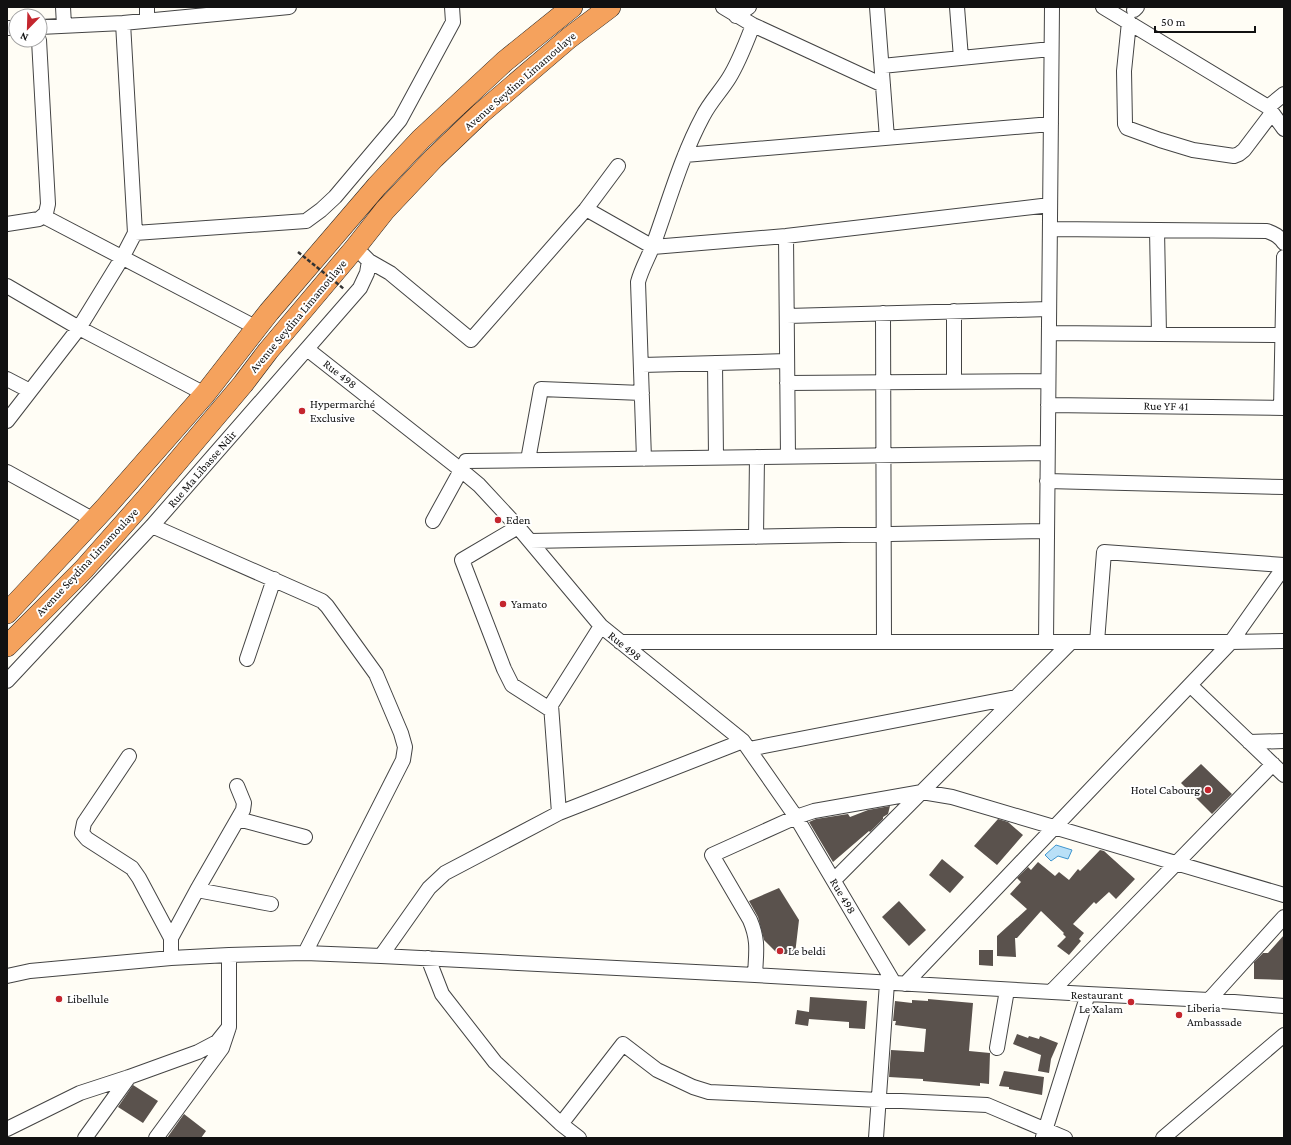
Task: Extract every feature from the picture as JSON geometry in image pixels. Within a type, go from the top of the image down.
[{"type":"highway","name":"Avenue Seydina Limamoulaye","points":[[7,612],[94,520],[204,394],[354,212],[421,139],[505,61],[572,7]]},
{"type":"highway","name":"Avenue Seydina Limamoulaye","points":[[7,646],[84,568],[145,500],[243,384],[268,351],[362,255],[385,210],[440,152],[480,114],[570,38],[610,7]]},
{"type":"street","points":[[63,7],[64,25]]},
{"type":"street","points":[[135,233],[306,221],[335,197],[400,120],[453,22],[452,7]]},
{"type":"street","points":[[723,7],[753,25],[883,85]]},
{"type":"street","points":[[736,16],[749,7]]},
{"type":"street","points":[[877,7],[887,138]]},
{"type":"street","points":[[957,7],[960,58]]},
{"type":"street","points":[[1046,642],[1052,7]]},
{"type":"street","points":[[1103,7],[1133,13],[1270,110],[1284,129]]},
{"type":"street","points":[[48,26],[123,23],[147,14],[280,8]]},
{"type":"street","points":[[1133,13],[1124,71],[1125,124],[1127,128],[1193,150],[1234,156],[1244,150],[1270,110],[1284,94]]},
{"type":"street","points":[[7,421],[79,328],[122,258],[135,233],[123,23]]},
{"type":"street","points":[[644,459],[638,282],[652,247],[684,155],[704,114],[730,77],[753,25]]},
{"type":"street","points":[[7,224],[40,220],[46,213],[48,204],[39,48]]},
{"type":"street","points":[[882,66],[1051,49]]},
{"type":"street","points":[[684,155],[1051,124]]},
{"type":"street","points":[[362,255],[390,273],[471,340],[586,209],[618,166]]},
{"type":"street","points":[[586,209],[652,247],[786,236],[1050,205]]},
{"type":"street","points":[[43,216],[257,328]]},
{"type":"street","points":[[1050,229],[1267,232],[1274,234],[1284,243]]},
{"type":"street","points":[[1157,230],[1160,334]]},
{"type":"street","points":[[786,236],[788,457]]},
{"type":"street","name":"Rue Ma Libasse Ndir","points":[[7,681],[152,526],[360,288],[367,272],[362,255]]},
{"type":"street","points":[[1283,408],[1284,257]]},
{"type":"street","points":[[7,286],[79,328],[204,394]]},
{"type":"street","points":[[787,316],[1049,309]]},
{"type":"street","points":[[954,311],[954,382]]},
{"type":"street","points":[[883,313],[884,642]]},
{"type":"street","points":[[1049,333],[1283,335]]},
{"type":"street","name":"Rue 498","points":[[307,348],[478,485],[518,527],[601,626],[746,745],[796,817],[896,983]]},
{"type":"street","points":[[642,365],[787,360]]},
{"type":"street","points":[[715,363],[716,458]]},
{"type":"street","points":[[7,379],[30,391]]},
{"type":"street","points":[[787,383],[1048,381]]},
{"type":"street","points":[[528,460],[541,389],[642,393]]},
{"type":"street","name":"Rue YF 41","points":[[1048,405],[1283,408]]},
{"type":"street","points":[[433,521],[466,461],[1048,453]]},
{"type":"street","points":[[756,537],[757,457]]},
{"type":"street","points":[[7,472],[94,520]]},
{"type":"street","points":[[1047,481],[1284,487]]},
{"type":"street","points":[[152,526],[316,598],[327,606],[376,674],[401,733],[405,747],[403,760],[305,953]]},
{"type":"street","points":[[518,527],[462,560],[512,686],[552,710]]},
{"type":"street","points":[[530,541],[1047,531]]},
{"type":"street","points":[[1097,642],[1104,552],[1284,566]]},
{"type":"street","points":[[876,1138],[879,1101],[896,983],[1054,828],[1231,642],[1284,566]]},
{"type":"street","points":[[247,659],[274,579]]},
{"type":"street","points":[[559,813],[551,704],[601,626]]},
{"type":"street","points":[[620,642],[1284,641]]},
{"type":"street","points":[[834,880],[1071,642]]},
{"type":"street","points":[[1190,685],[1284,775]]},
{"type":"street","points":[[381,956],[429,888],[445,873],[559,813],[746,745],[1016,697]]},
{"type":"street","points":[[1249,742],[1284,741]]},
{"type":"street","points":[[129,756],[84,823],[82,833],[87,839],[132,868],[139,878],[171,938],[171,958]]},
{"type":"street","points":[[1051,992],[1273,764]]},
{"type":"street","points":[[171,938],[243,810],[244,803],[237,786]]},
{"type":"street","points":[[755,975],[757,945],[755,931],[712,855],[796,817],[814,811],[922,792],[952,797],[1284,895]]},
{"type":"street","points":[[238,819],[305,837]]},
{"type":"street","points":[[197,890],[270,904]]},
{"type":"street","points":[[1209,1000],[1284,917]]},
{"type":"street","points":[[7,976],[30,971],[171,958],[305,953],[755,975],[1209,1000],[1284,1006]]},
{"type":"street","points":[[156,1138],[222,1048],[229,1027],[229,955]]},
{"type":"street","points":[[428,958],[442,994],[495,1062],[561,1124],[579,1138]]},
{"type":"street","points":[[997,1048],[1007,990]]},
{"type":"street","points":[[1044,1134],[1088,994]]},
{"type":"street","points":[[7,1129],[80,1093],[198,1052],[216,1042],[229,1027]]},
{"type":"street","points":[[1163,1138],[1284,1035]]},
{"type":"street","points":[[561,1124],[623,1044],[657,1070],[693,1088],[709,1092],[987,1105],[1044,1134],[1065,1138]]},
{"type":"street","points":[[86,1138],[129,1077]]},
{"type":"path","points":[[298,252],[344,289]]},
{"type":"water","points":[[1056,845],[1072,850],[1068,859],[1058,856],[1051,861],[1045,855]]},
{"type":"building","name":"Hotel Cabourg","points":[[1201,764],[1232,794],[1212,814],[1181,783]]},
{"type":"building","points":[[890,806],[888,814],[883,817],[883,819],[870,832],[869,831],[833,862],[809,822],[816,819],[848,814],[850,817],[868,810]]},
{"type":"building","points":[[998,819],[1008,822],[1023,835],[997,865],[974,846]]},
{"type":"building","points":[[1100,850],[1104,851],[1135,879],[1116,899],[1109,892],[1096,904],[1094,902],[1073,924],[1084,933],[1079,939],[1081,941],[1069,955],[1057,946],[1066,937],[1063,934],[1064,933],[1041,911],[1017,938],[1015,938],[1016,957],[997,956],[997,936],[1027,909],[1010,894],[1021,882],[1017,878],[1028,867],[1031,870],[1038,862],[1055,876],[1059,872],[1069,880],[1078,869],[1080,871]]},
{"type":"building","points":[[942,859],[964,877],[950,893],[929,875]]},
{"type":"building","points":[[779,888],[799,920],[795,954],[778,954],[764,940],[758,917],[749,901]]},
{"type":"building","points":[[899,901],[926,930],[909,946],[882,917]]},
{"type":"building","points":[[1284,935],[1284,980],[1254,979],[1254,962],[1263,953],[1268,953]]},
{"type":"building","points":[[979,950],[993,950],[993,966],[979,965]]},
{"type":"building","points":[[810,997],[867,1001],[865,1029],[849,1028],[849,1022],[809,1019],[808,1026],[795,1024],[797,1010],[809,1012]]},
{"type":"building","points":[[928,999],[973,1003],[969,1051],[990,1053],[989,1084],[980,1083],[980,1086],[923,1081],[923,1079],[889,1077],[891,1050],[924,1052],[926,1029],[895,1025],[896,1021],[893,1021],[895,1001],[912,1003],[912,1000],[928,1001]]},
{"type":"building","points":[[1017,1034],[1028,1038],[1029,1036],[1039,1039],[1040,1036],[1058,1043],[1051,1059],[1049,1073],[1038,1071],[1041,1055],[1013,1044]]},
{"type":"building","points":[[1004,1071],[1044,1077],[1042,1095],[999,1086]]},
{"type":"building","points":[[133,1085],[158,1101],[143,1123],[118,1107]]},
{"type":"building","points":[[184,1114],[206,1131],[201,1138],[167,1138]]},
{"type":"place","name":"Hypermarché Exclusive","points":[[302,411]]},
{"type":"place","name":"Eden","points":[[498,520]]},
{"type":"place","name":"Yamato","points":[[503,604]]},
{"type":"place","name":"Hotel Cabourg","points":[[1208,790]]},
{"type":"place","name":"Le beldi","points":[[780,951]]},
{"type":"place","name":"Libellule","points":[[59,999]]},
{"type":"place","name":"Restaurant Le Xalam","points":[[1131,1002]]},
{"type":"place","name":"Liberia Ambassade","points":[[1179,1015]]}]
